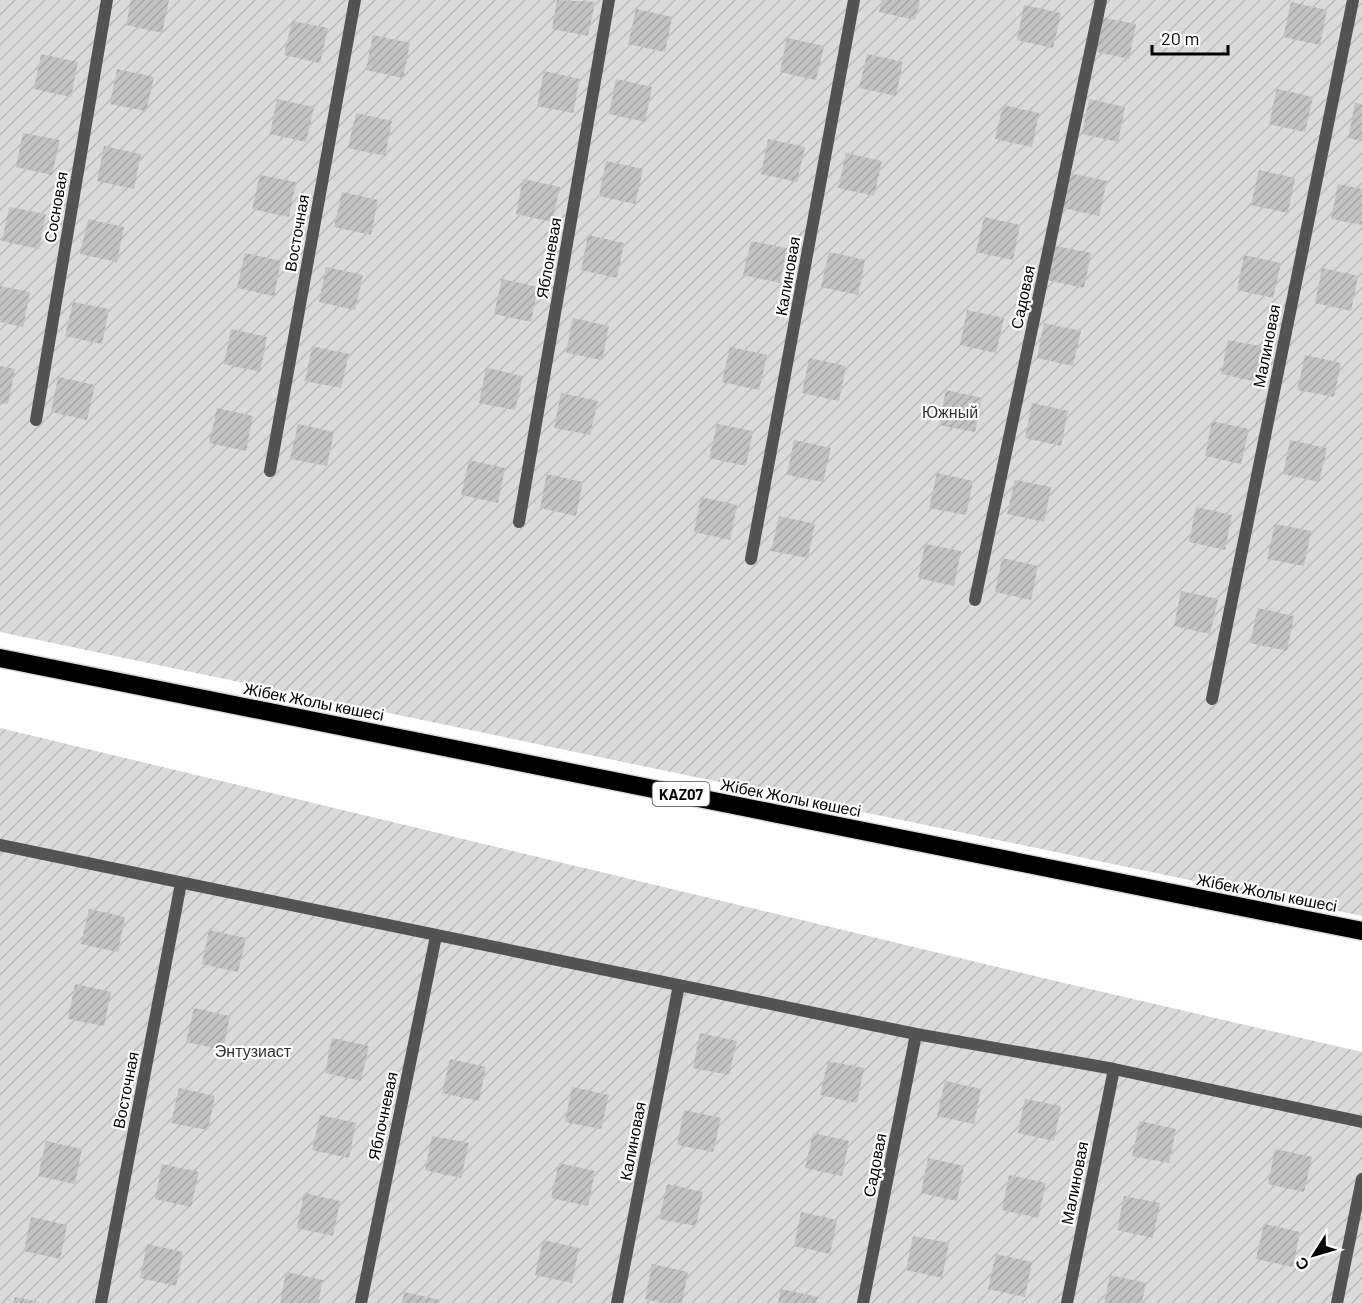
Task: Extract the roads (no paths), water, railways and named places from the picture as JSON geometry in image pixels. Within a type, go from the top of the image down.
[{"type":"highway","name":"Жібек Жолы көшесі","points":[[0,658],[1362,931]]},
{"type":"street","name":"Сосновая","points":[[36,420],[107,0]]},
{"type":"street","name":"Восточная","points":[[270,471],[355,0]]},
{"type":"street","name":"Яблоневая","points":[[519,522],[609,0]]},
{"type":"street","name":"Калиновая","points":[[751,559],[854,0]]},
{"type":"street","name":"Садовая","points":[[975,600],[1101,0]]},
{"type":"street","name":"Малиновая","points":[[1212,699],[1353,0]]},
{"type":"street","points":[[0,845],[916,1034],[1114,1070],[1362,1122]]},
{"type":"street","name":"Восточная","points":[[101,1303],[181,883]]},
{"type":"street","name":"Яблочневая","points":[[361,1303],[436,936]]},
{"type":"street","name":"Калиновая","points":[[617,1303],[678,985]]},
{"type":"street","name":"Садовая","points":[[863,1303],[916,1034]]},
{"type":"street","name":"Малиновая","points":[[1067,1303],[1114,1070]]},
{"type":"street","points":[[1337,1303],[1362,1179]]},
{"type":"park label","name":"Южный","points":[[950,411]]},
{"type":"park label","name":"Энтузиаст","points":[[253,1050]]}]
